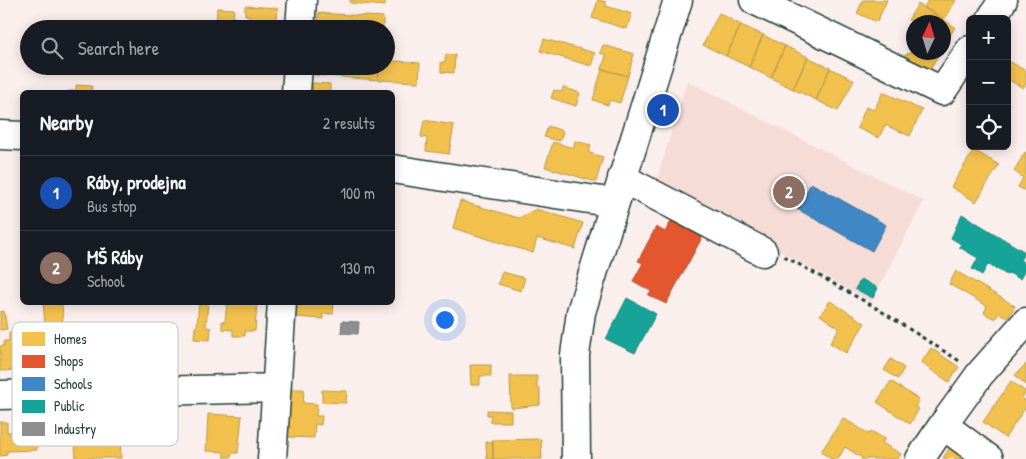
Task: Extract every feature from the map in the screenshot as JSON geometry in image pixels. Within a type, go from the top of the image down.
[{"type":"street","points":[[301,20],[302,0]]},
{"type":"street","points":[[576,459],[574,355],[581,312],[678,0]]},
{"type":"street","points":[[754,0],[942,91],[966,56]]},
{"type":"street","points":[[994,15],[1003,0]]},
{"type":"street","points":[[296,90],[297,75]]},
{"type":"street","points":[[0,135],[20,136]]},
{"type":"street","points":[[395,169],[618,191],[757,249]]},
{"type":"street","points":[[272,459],[282,305]]},
{"type":"street","points":[[920,459],[980,374],[1026,322]]},
{"type":"street","points":[[178,390],[276,388]]},
{"type":"street","points":[[943,425],[989,459]]},
{"type":"path","points":[[757,249],[765,246],[872,306],[980,374]]},
{"type":"shaded area","points":[[687,81],[924,201],[871,302],[656,182]]},
{"type":"building: Homes","points":[[350,0],[385,0],[385,6],[350,3]]},
{"type":"building: Homes","points":[[598,0],[606,2],[606,6],[632,14],[627,29],[592,18]]},
{"type":"building: Homes","points":[[863,0],[887,0],[877,22],[857,13]]},
{"type":"building: Homes","points":[[928,0],[956,0],[947,15],[936,15],[924,7]]},
{"type":"building: Homes","points":[[918,4],[936,15],[911,15]]},
{"type":"building: Homes","points":[[245,6],[278,8],[277,20],[249,20],[249,15],[245,15]]},
{"type":"building: Homes","points":[[217,8],[234,9],[233,20],[216,20]]},
{"type":"building: Homes","points":[[318,13],[383,17],[383,20],[318,20]]},
{"type":"building: Homes","points":[[719,13],[741,25],[726,56],[703,45]]},
{"type":"building: Homes","points":[[741,25],[763,35],[749,67],[726,56]]},
{"type":"building: Homes","points":[[951,25],[955,27],[951,34]]},
{"type":"building: Homes","points":[[763,35],[785,46],[771,78],[749,67]]},
{"type":"building: Homes","points":[[544,39],[595,53],[591,66],[540,51]]},
{"type":"building: Homes","points":[[603,45],[634,54],[628,76],[602,69],[606,55],[600,53]]},
{"type":"building: Homes","points":[[785,46],[808,57],[793,89],[771,78]]},
{"type":"building: Homes","points":[[446,54],[455,55],[454,73],[441,72],[441,62],[445,62]]},
{"type":"building: Homes","points":[[906,54],[906,60],[935,60],[927,74],[895,59]]},
{"type":"building: Homes","points":[[808,57],[830,68],[816,100],[793,89]]},
{"type":"building: Homes","points":[[395,61],[420,63],[419,82],[378,80],[378,75],[395,75]]},
{"type":"building: Homes","points":[[1011,62],[1026,71],[1026,84],[1023,88],[1011,81]]},
{"type":"building: Homes","points":[[830,68],[854,80],[838,111],[816,100]]},
{"type":"building: Homes","points":[[602,69],[628,76],[620,103],[610,100],[608,105],[593,100]]},
{"type":"building: Homes","points":[[314,75],[378,75],[378,80]]},
{"type":"building: Homes","points":[[313,83],[330,84],[330,90],[312,90]]},
{"type":"building: Homes","points":[[76,85],[92,86],[91,90],[76,90]]},
{"type":"building: Homes","points":[[563,87],[580,93],[576,106],[551,98],[554,90],[562,92]]},
{"type":"building: Homes","points":[[883,92],[922,110],[910,136],[885,125],[879,138],[857,128],[866,107],[874,110]]},
{"type":"building: Homes","points":[[424,120],[454,125],[449,154],[426,151],[427,138],[421,137]]},
{"type":"building: Homes","points":[[548,126],[563,131],[560,141],[544,137]]},
{"type":"building: Homes","points":[[575,141],[591,145],[589,153],[603,157],[596,182],[545,167],[553,142],[573,148]]},
{"type":"building: Homes","points":[[974,150],[999,165],[976,202],[951,187]]},
{"type":"building: Homes","points":[[1025,152],[1026,191],[1018,187],[1023,178],[1014,171]]},
{"type":"building: Homes","points":[[460,201],[519,218],[536,209],[583,223],[575,249],[537,238],[533,253],[453,228]]},
{"type":"building: Homes","points":[[956,271],[1015,306],[1008,318],[999,313],[995,319],[984,313],[987,306],[949,284]]},
{"type":"building: Homes","points":[[502,272],[525,278],[521,291],[498,284]]},
{"type":"building: Homes","points":[[830,301],[865,323],[846,353],[830,343],[839,328],[820,315]]},
{"type":"building: Homes","points":[[43,305],[62,305],[63,322],[45,322]]},
{"type":"building: Homes","points":[[199,305],[208,305],[206,327],[211,328],[210,340],[194,339],[195,327],[197,326]]},
{"type":"building: Homes","points":[[227,305],[257,305],[255,331],[245,331],[245,336],[233,336],[233,330],[222,329],[222,321],[225,322]]},
{"type":"building: Homes","points":[[297,305],[334,305],[333,314],[323,313],[323,319],[296,317]]},
{"type":"building: Homes","points":[[4,311],[7,329],[0,330],[0,312]]},
{"type":"building: Homes","points":[[9,332],[12,332],[12,370],[0,371],[0,346],[4,346],[4,341],[9,341]]},
{"type":"building: Homes","points":[[931,348],[959,367],[949,382],[921,363]]},
{"type":"building: Homes","points":[[891,359],[904,368],[898,379],[884,370]]},
{"type":"building: Homes","points":[[1026,364],[1026,385],[1015,375]]},
{"type":"building: Homes","points":[[470,365],[491,365],[491,376],[480,376],[480,385],[471,385]]},
{"type":"building: Homes","points":[[510,376],[537,376],[537,388],[540,388],[540,405],[511,408]]},
{"type":"building: Homes","points":[[891,381],[919,400],[915,407],[919,409],[910,424],[877,402]]},
{"type":"building: Homes","points":[[1011,381],[1026,392],[1022,398],[1026,401],[1026,407],[1005,438],[983,422]]},
{"type":"building: Homes","points":[[291,389],[304,389],[303,403],[317,404],[316,416],[322,416],[321,425],[315,424],[314,438],[288,437]]},
{"type":"building: Homes","points":[[322,390],[347,391],[346,403],[322,402]]},
{"type":"building: Homes","points":[[487,410],[511,411],[511,422],[490,422],[491,415],[487,415]]},
{"type":"building: Homes","points":[[208,414],[242,416],[238,453],[232,453],[231,457],[224,457],[224,452],[206,451]]},
{"type":"building: Homes","points":[[843,418],[869,434],[871,431],[885,439],[882,443],[901,454],[898,459],[861,459],[845,447],[838,459],[831,459],[821,452]]},
{"type":"building: Homes","points":[[0,422],[7,422],[7,432],[12,432],[12,446],[37,446],[37,450],[7,451],[7,455],[0,456]]},
{"type":"building: Homes","points":[[541,439],[542,459],[493,459],[492,440]]},
{"type":"building: Homes","points":[[486,442],[493,442],[493,459],[487,459]]},
{"type":"building: Homes","points":[[75,446],[121,446],[121,458],[76,458]]},
{"type":"building: Homes","points":[[950,447],[964,457],[963,459],[943,458]]},
{"type":"building: Shops","points":[[673,218],[704,234],[666,304],[648,295],[651,291],[633,281],[643,263],[638,261],[656,227],[665,232]]},
{"type":"building: Schools","points":[[811,183],[886,225],[872,251],[797,209]]},
{"type":"building: Public","points":[[962,214],[1025,252],[1020,260],[1026,264],[1026,268],[1020,279],[1009,273],[1007,275],[988,264],[982,275],[972,269],[978,258],[959,247],[961,244],[951,238]]},
{"type":"building: Public","points":[[861,279],[878,288],[873,298],[855,289]]},
{"type":"building: Public","points":[[627,298],[656,314],[635,353],[606,339]]},
{"type":"building: Industry","points":[[342,321],[359,322],[358,334],[341,333]]},
{"type":"place","name":"Ráby, prodejna","points":[[663,110]]},
{"type":"place","name":"MŠ Ráby","points":[[789,192]]}]
